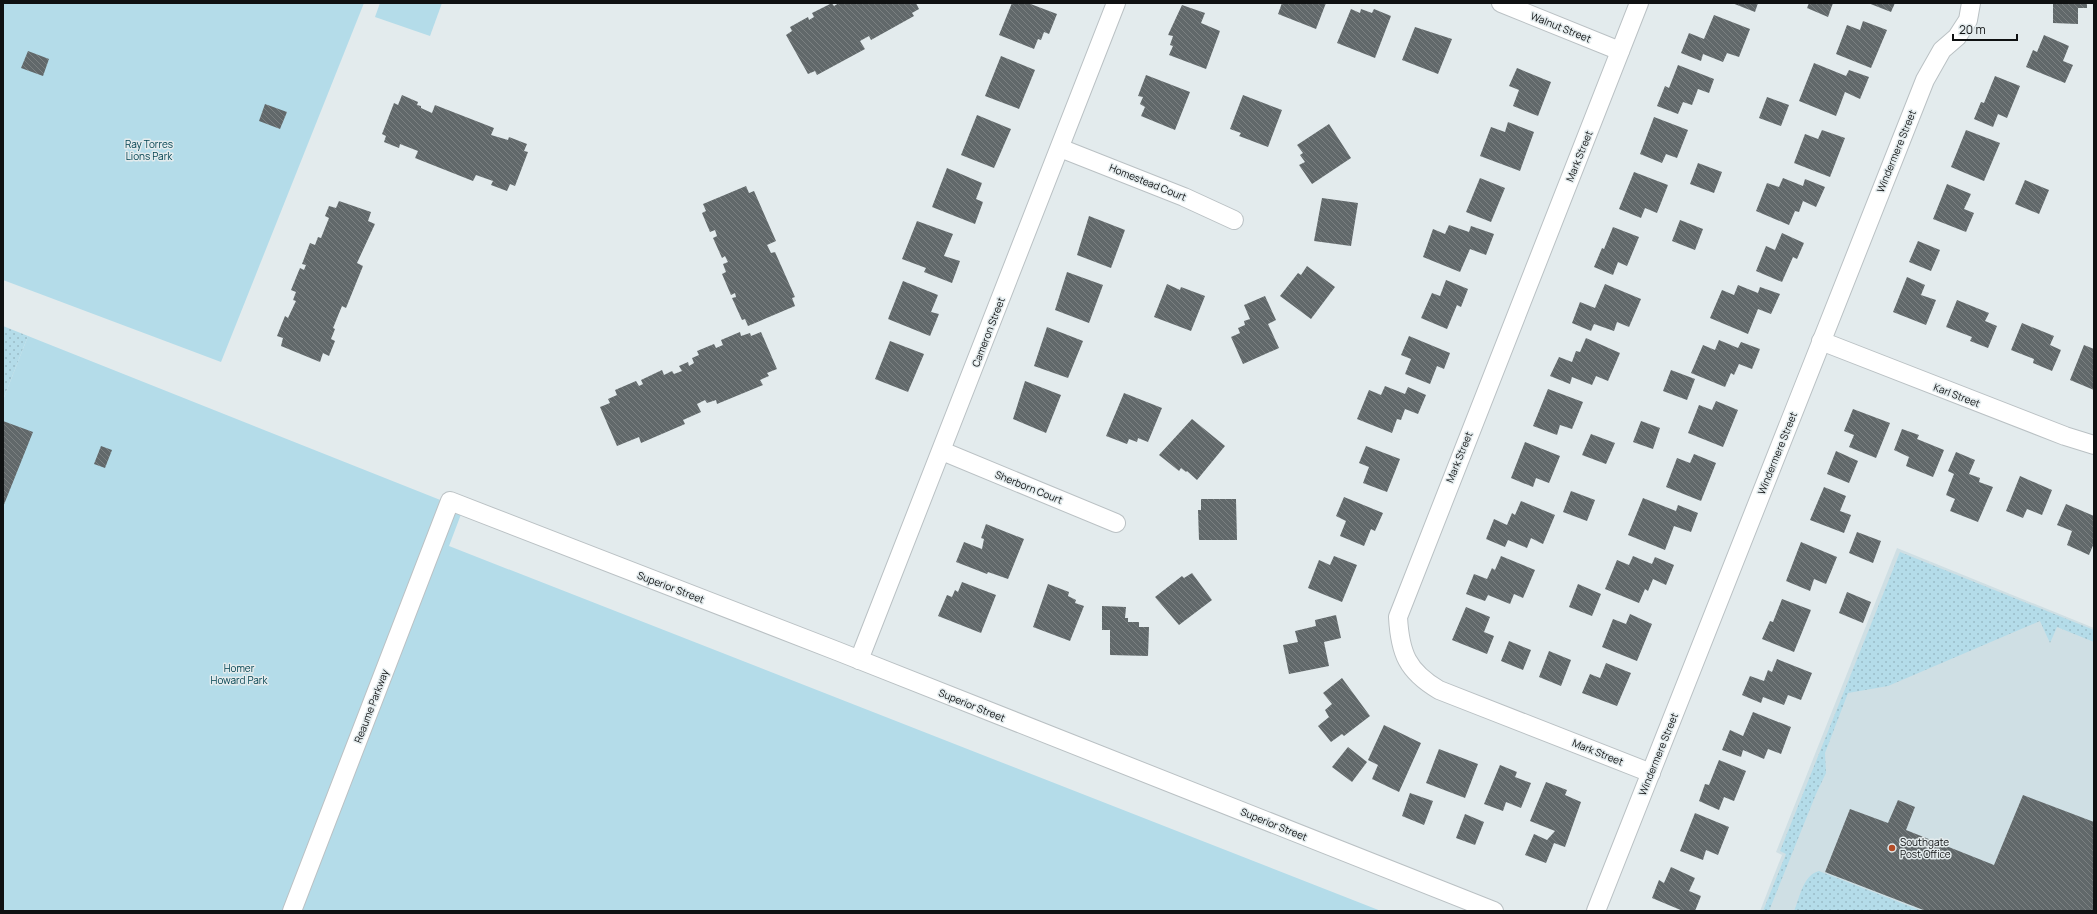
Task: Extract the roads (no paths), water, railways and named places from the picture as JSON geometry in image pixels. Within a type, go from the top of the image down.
[{"type":"street","name":"Cameron Street","points":[[859,660],[1116,3]]},
{"type":"street","name":"Walnut Street","points":[[1501,3],[1620,51]]},
{"type":"street","name":"Mark Street","points":[[1639,3],[1398,617],[1402,652],[1413,670],[1425,681],[1439,690],[1651,773]]},
{"type":"street","name":"Windermere Street","points":[[1596,911],[1925,80],[1942,50],[1957,37],[1968,20],[1971,3]]},
{"type":"street","name":"Homestead Court","points":[[1060,148],[1184,197],[1234,220]]},
{"type":"street","name":"Karl Street","points":[[1821,341],[2065,436],[2094,445]]},
{"type":"street","name":"Sherborn Court","points":[[942,451],[1116,522]]},
{"type":"street","name":"Superior Street","points":[[450,501],[859,660],[1494,911]]},
{"type":"street","name":"Reaume Parkway","points":[[292,911],[450,501]]},
{"type":"place","name":"Southgate Post Office","points":[[1892,848]]},
{"type":"park label","name":"Ray Torres Lions Park","points":[[149,150]]},
{"type":"park label","name":"Homer Howard Park","points":[[239,674]]}]
